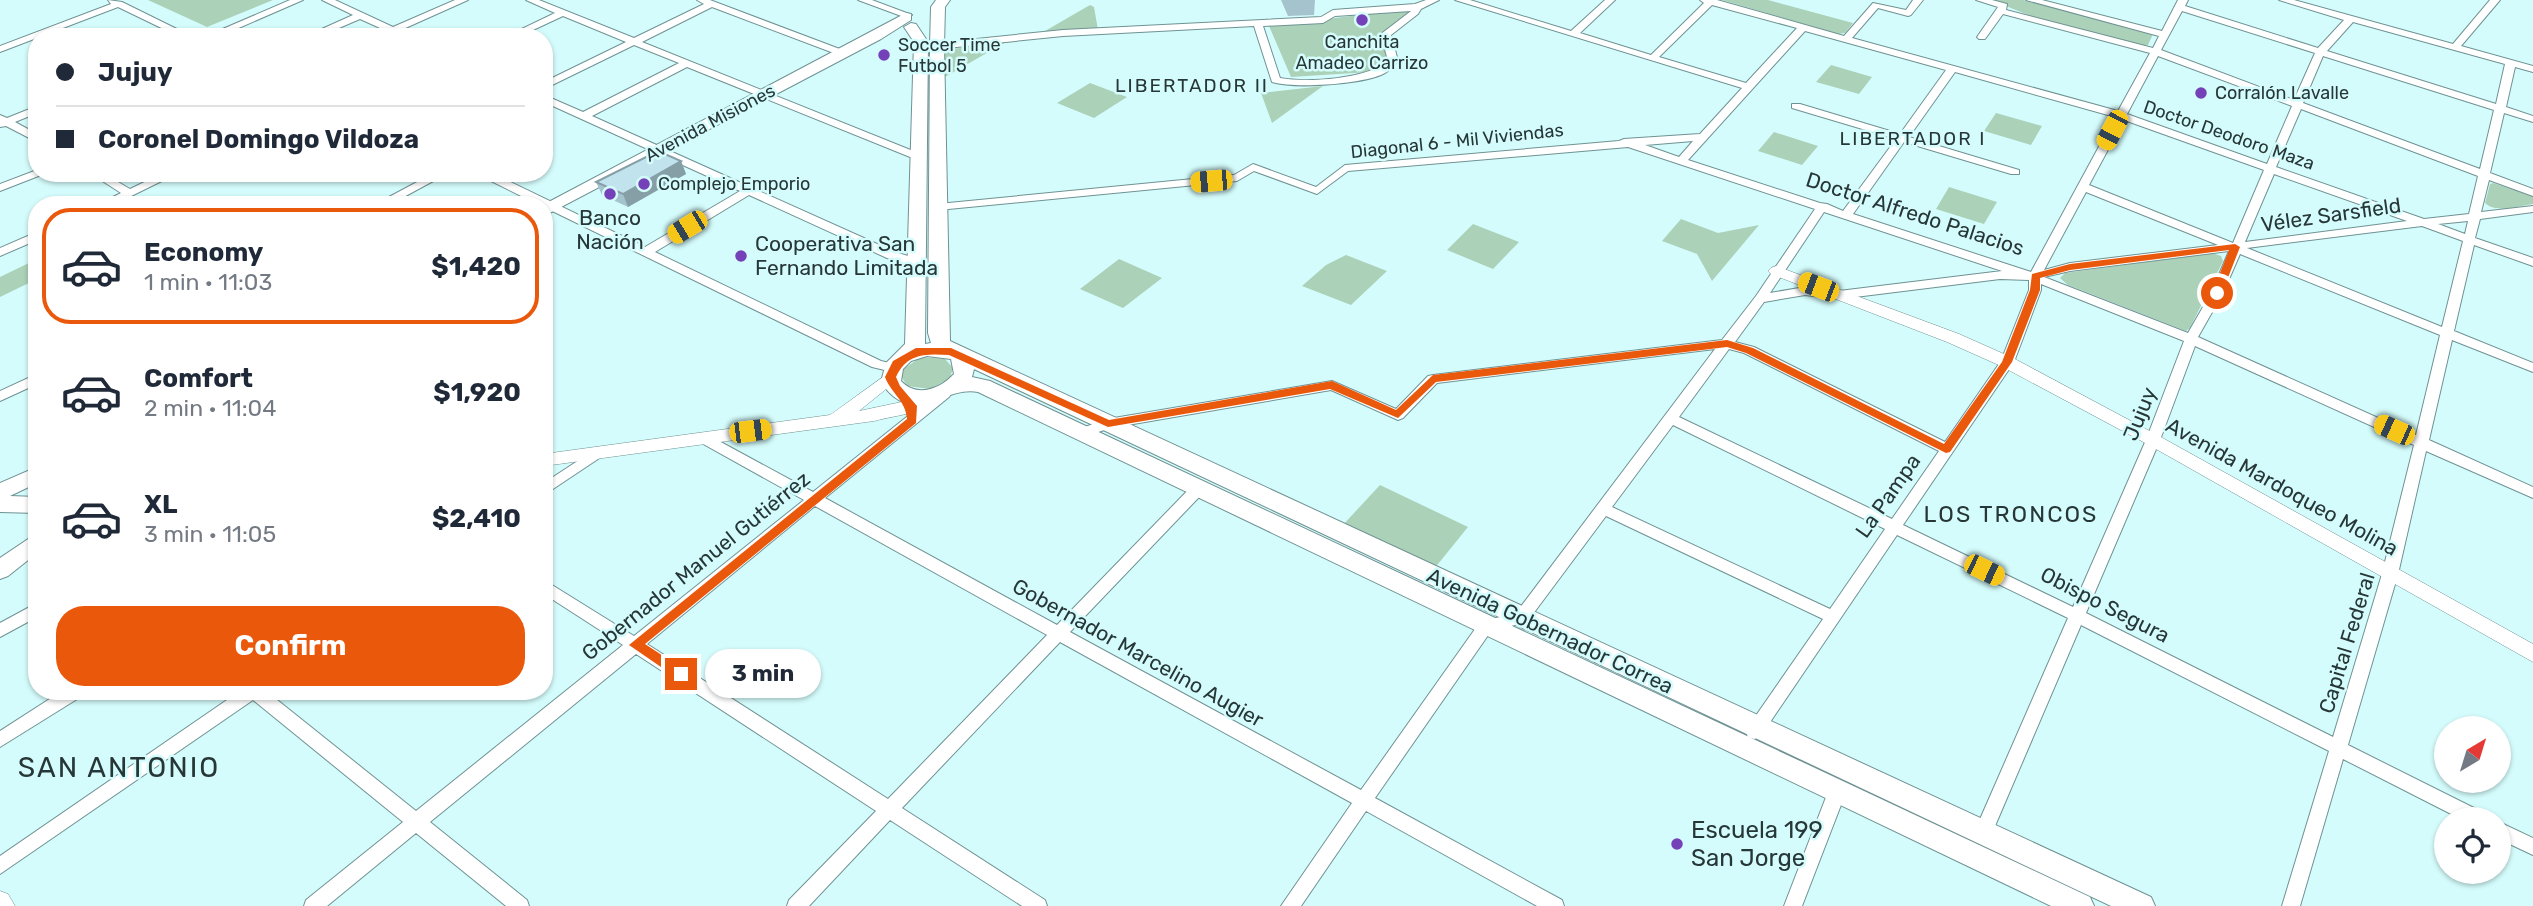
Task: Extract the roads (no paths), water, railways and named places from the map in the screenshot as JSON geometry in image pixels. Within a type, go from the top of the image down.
[{"type":"main road","points":[[901,392],[909,354],[915,344],[921,41],[909,22],[913,0]]},
{"type":"main road","points":[[942,6],[937,46],[938,333],[941,344],[964,361],[964,374],[947,391]]},
{"type":"main road","name":"Avenida Misiones","points":[[553,206],[876,36],[909,22],[929,26],[942,6]]},
{"type":"main road","points":[[909,354],[930,349],[955,354]]},
{"type":"main road","name":"Avenida Gobernador Correa","points":[[955,354],[1521,618],[1751,738],[1838,792],[2080,906]]},
{"type":"main road","name":"Avenida Gobernador Correa","points":[[901,392],[918,397],[975,383],[1486,626],[1983,833],[2141,906]]},
{"type":"main road","points":[[0,492],[28,478]]},
{"type":"main road","points":[[0,504],[28,505]]},
{"type":"main road","points":[[4,567],[28,548]]},
{"type":"street","points":[[231,28],[298,0]]},
{"type":"street","points":[[327,0],[389,28]]},
{"type":"street","points":[[398,28],[463,0]]},
{"type":"street","points":[[531,0],[919,157]]},
{"type":"street","points":[[863,0],[909,22]]},
{"type":"street","points":[[937,46],[1063,33],[1322,20],[1333,13],[1434,0]]},
{"type":"street","points":[[1460,0],[1748,87]]},
{"type":"street","points":[[1496,11],[1509,0]]},
{"type":"street","points":[[1573,34],[1610,0]]},
{"type":"street","points":[[1653,58],[1709,0]]},
{"type":"street","name":"Doctor Deodoro Maza","points":[[1709,0],[2119,115],[2533,262]]},
{"type":"street","points":[[1846,39],[1876,5],[1908,13],[1918,0]]},
{"type":"street","points":[[1981,0],[2154,51],[2533,193]]},
{"type":"street","points":[[2031,0],[2164,34]]},
{"type":"street","points":[[2284,0],[2533,69]]},
{"type":"street","points":[[2455,47],[2495,0]]},
{"type":"street","points":[[52,28],[115,2],[169,28]]},
{"type":"street","points":[[553,82],[706,2],[842,53]]},
{"type":"street","points":[[1257,22],[1276,80],[1292,83],[1372,75],[1387,68],[1393,61],[1386,34],[1415,12],[1415,3]]},
{"type":"street","points":[[2181,4],[2320,52],[2533,119]]},
{"type":"street","name":"La Pampa","points":[[1751,738],[1831,616],[2007,362],[2035,290],[2035,276],[2119,115],[2181,4]]},
{"type":"street","points":[[1982,37],[2003,8]]},
{"type":"street","points":[[530,28],[563,13]]},
{"type":"street","points":[[330,28],[361,15]]},
{"type":"street","name":"Jujuy","points":[[1983,833],[2153,440],[2191,339],[2217,293],[2320,52],[2350,19]]},
{"type":"street","points":[[1682,160],[1803,27]]},
{"type":"street","points":[[0,49],[28,38]]},
{"type":"street","name":"Capital Federal","points":[[2291,906],[2390,574],[2419,442],[2511,62]]},
{"type":"street","points":[[583,116],[687,63]]},
{"type":"street","points":[[1847,214],[1952,69]]},
{"type":"street","points":[[553,102],[891,255],[917,263]]},
{"type":"street","points":[[553,106],[557,104]]},
{"type":"street","points":[[1796,106],[2015,172]]},
{"type":"street","points":[[2,121],[28,112]]},
{"type":"street","points":[[2,121],[28,134]]},
{"type":"street","name":"Diagonal 6 - Mil Viviendas","points":[[938,207],[1237,178],[1253,167],[1317,191],[1345,168],[1703,137]]},
{"type":"street","name":"Doctor Alfredo Palacios","points":[[1624,142],[2035,276],[2191,339],[2533,493]]},
{"type":"street","points":[[0,188],[28,177]]},
{"type":"street","points":[[110,182],[129,193]]},
{"type":"street","points":[[122,196],[153,182]]},
{"type":"street","points":[[398,196],[425,182]]},
{"type":"street","points":[[500,182],[526,196]]},
{"type":"street","points":[[2082,186],[2533,368]]},
{"type":"street","points":[[647,251],[748,191]]},
{"type":"street","points":[[1290,906],[1486,626],[1521,618],[1760,299],[1776,271],[1823,206]]},
{"type":"street","name":"Vélez Sarsfield","points":[[1760,299],[1805,291],[1839,295],[2000,275],[2035,276],[2070,267],[2533,209]]},
{"type":"street","points":[[553,210],[647,251],[877,364],[901,392]]},
{"type":"street","points":[[0,252],[28,239]]},
{"type":"street","name":"Avenida Mardoqueo Molina","points":[[1776,271],[1953,338],[2007,362],[2153,440],[2533,654]]},
{"type":"street","points":[[1081,433],[1108,424],[1332,385],[1398,415],[1433,379],[1727,344],[1749,351],[1946,449]]},
{"type":"street","points":[[0,397],[28,383]]},
{"type":"street","name":"Gobernador Manuel Gutiérrez","points":[[313,906],[815,499],[901,392],[947,391]]},
{"type":"street","points":[[553,459],[823,422],[901,392]]},
{"type":"street","points":[[823,422],[859,404],[901,392]]},
{"type":"street","name":"Obispo Segura","points":[[1672,419],[2076,615],[2454,807]]},
{"type":"street","name":"Gobernador Marcelino Augier","points":[[701,437],[1555,906]]},
{"type":"street","points":[[553,484],[600,452]]},
{"type":"street","points":[[796,906],[1198,489]]},
{"type":"street","points":[[1604,509],[1831,616]]},
{"type":"street","points":[[4,567],[28,556]]},
{"type":"street","points":[[553,592],[1038,906]]},
{"type":"street","points":[[0,631],[28,614]]},
{"type":"street","points":[[0,740],[61,700]]},
{"type":"street","points":[[0,866],[241,700]]},
{"type":"street","points":[[265,700],[520,906]]},
{"type":"street","points":[[1793,906],[1838,792]]},
{"type":"street","points":[[2511,836],[2533,847]]},
{"type":"place","name":"Canchita Amadeo Carrizo","points":[[1362,20]]},
{"type":"place","name":"Soccer Time Futbol 5","points":[[884,55]]},
{"type":"place","name":"Corralón Lavalle","points":[[2201,93]]},
{"type":"place","name":"Complejo Emporio","points":[[644,184]]},
{"type":"place","name":"Banco Nación","points":[[610,194]]},
{"type":"place","name":"Cooperativa San Fernando Limitada","points":[[741,256]]},
{"type":"place","name":"Escuela 199 San Jorge","points":[[1677,844]]},
{"type":"district","name":"LIBERTADOR II","points":[[1192,85]]},
{"type":"district","name":"LIBERTADOR I","points":[[1913,138]]},
{"type":"district","name":"LOS TRONCOS","points":[[2011,514]]},
{"type":"district","name":"SAN ANTONIO","points":[[119,767]]}]
